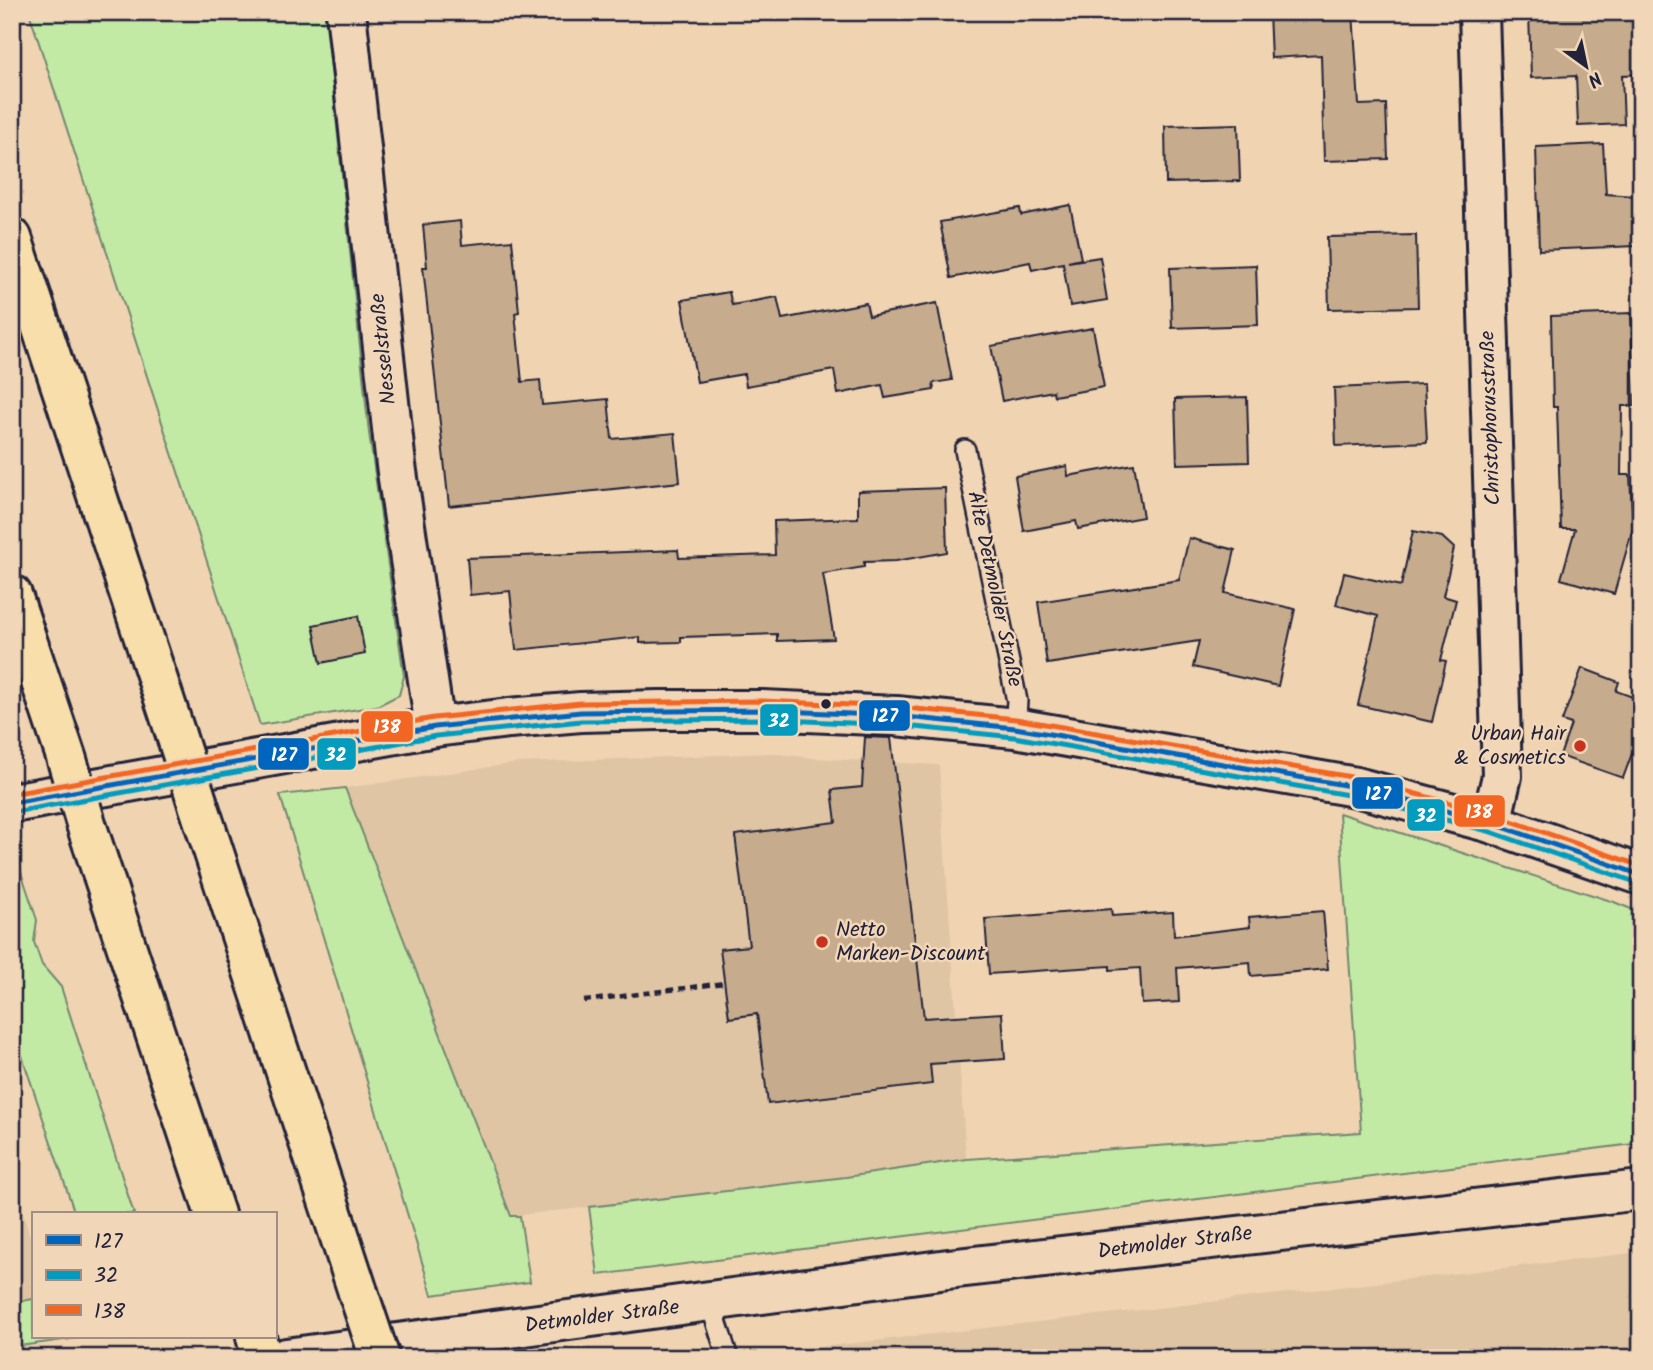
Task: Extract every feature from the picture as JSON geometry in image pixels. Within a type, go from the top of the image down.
[{"type":"highway","points":[[12,238],[380,1358]]},
{"type":"highway","points":[[12,595],[214,1212]]},
{"type":"highway","points":[[256,1338],[262,1358]]},
{"type":"street","name":"Nesselstraße","points":[[346,12],[396,466],[435,727]]},
{"type":"street","name":"Christophorusstraße","points":[[1479,12],[1502,776],[1491,823]]},
{"type":"street","points":[[12,803],[435,727],[581,712],[762,710],[896,716],[1015,728],[1356,787],[1491,823],[1641,876]]},
{"type":"street","name":"Detmolder Straße","points":[[286,1358],[948,1269],[1641,1190]]},
{"type":"lane","name":"Alte Detmolder Straße","points":[[965,450],[1017,701],[1015,728]]},
{"type":"lane","name":"Detmolder Straße","points":[[710,1303],[728,1358]]},
{"type":"path","points":[[584,1002],[724,983]]},
{"type":"shaded area","points":[[770,753],[939,765],[966,1159],[846,1177],[512,1216],[345,788],[518,763]]},
{"type":"shaded area","points":[[12,1177],[32,1243],[32,1299],[12,1303]]},
{"type":"shaded area","points":[[1641,1252],[1641,1358],[727,1358]]},
{"type":"green space","points":[[29,12],[325,12],[369,433],[404,676],[399,695],[377,706],[260,725]]},
{"type":"green space","points":[[345,788],[511,1216],[520,1216],[530,1282],[432,1295],[280,795]]},
{"type":"green space","points":[[1339,813],[1641,913],[1641,1143],[598,1275],[589,1207],[846,1177],[967,1159],[1361,1132]]},
{"type":"green space","points":[[12,845],[37,920],[34,942],[42,965],[61,987],[133,1212],[74,1212],[12,1026]]},
{"type":"green space","points":[[32,1299],[32,1338],[78,1338],[12,1347],[12,1303]]},
{"type":"building","points":[[1269,12],[1353,12],[1359,105],[1386,104],[1388,159],[1324,161],[1321,55],[1271,58]]},
{"type":"building","points":[[1529,12],[1641,12],[1641,74],[1622,75],[1624,124],[1578,126],[1576,76],[1531,78]]},
{"type":"building","points":[[1238,124],[1240,181],[1166,183],[1165,126]]},
{"type":"building","points":[[1603,144],[1606,194],[1635,196],[1637,246],[1539,250],[1536,147]]},
{"type":"building","points":[[1070,205],[1081,259],[1068,262],[1100,257],[1107,300],[1070,306],[1063,263],[1032,270],[1030,262],[951,278],[940,222],[1020,208],[1021,215]]},
{"type":"building","points":[[460,221],[462,245],[512,240],[519,312],[515,313],[522,382],[540,380],[542,405],[608,399],[612,439],[675,433],[680,482],[449,506],[423,267],[427,267],[423,225]]},
{"type":"building","points":[[1416,235],[1418,307],[1329,309],[1327,237]]},
{"type":"building","points":[[1256,265],[1258,325],[1172,328],[1170,268]]},
{"type":"building","points":[[729,292],[732,305],[777,297],[782,319],[866,303],[869,316],[937,303],[952,380],[933,383],[934,390],[885,398],[882,385],[838,394],[834,370],[746,386],[744,374],[697,382],[682,300]]},
{"type":"building","points":[[1631,313],[1634,406],[1622,406],[1621,475],[1630,475],[1633,528],[1614,594],[1561,579],[1575,529],[1561,529],[1557,407],[1553,407],[1551,316]]},
{"type":"building","points":[[1093,328],[1104,387],[1054,396],[1053,391],[1002,401],[991,346]]},
{"type":"building","points":[[1424,384],[1427,442],[1336,446],[1334,388]]},
{"type":"building","points":[[1247,397],[1249,462],[1177,464],[1175,399]]},
{"type":"building","points":[[1134,464],[1143,517],[1078,529],[1076,521],[1024,531],[1015,476],[1067,466],[1068,476]]},
{"type":"building","points":[[945,488],[947,552],[896,561],[864,562],[864,567],[823,574],[834,639],[777,641],[777,634],[681,637],[681,642],[640,643],[640,637],[516,650],[510,591],[470,595],[467,558],[678,550],[679,558],[775,555],[774,521],[858,518],[858,491]]},
{"type":"building","points":[[1413,531],[1442,537],[1454,548],[1443,596],[1456,600],[1441,660],[1446,661],[1432,722],[1358,705],[1378,616],[1336,605],[1344,573],[1401,586]]},
{"type":"building","points":[[1189,538],[1235,550],[1225,593],[1295,609],[1278,686],[1193,667],[1199,641],[1047,664],[1038,602],[1179,580]]},
{"type":"building","points":[[358,616],[365,654],[321,663],[313,625]]},
{"type":"building","points":[[1582,668],[1619,682],[1616,691],[1641,700],[1641,729],[1623,778],[1560,756],[1571,724],[1562,721]]},
{"type":"building","points":[[865,737],[891,738],[924,1018],[1002,1013],[1005,1059],[930,1064],[932,1084],[768,1104],[757,1014],[729,1018],[720,949],[749,946],[735,835],[836,822],[832,790],[862,787]]},
{"type":"building","points":[[1111,909],[1112,916],[1173,912],[1174,936],[1250,927],[1249,917],[1323,911],[1328,969],[1251,976],[1250,962],[1177,968],[1179,1002],[1142,1004],[1140,968],[1110,970],[1110,966],[989,974],[985,919]]},
{"type":"transit line","name":"138","points":[[12,794],[434,718],[581,703],[762,701],[896,707],[1016,719],[1357,778],[1494,815],[1641,866]]},
{"type":"transit line","name":"127","points":[[12,803],[435,727],[581,712],[762,710],[896,716],[1015,728],[1356,787],[1491,823],[1641,875]]},
{"type":"transit line","name":"32","points":[[14,812],[436,736],[581,721],[762,719],[895,725],[1014,737],[1354,796],[1488,831],[1638,883]]},
{"type":"place","name":"Urban Hair & Cosmetics","points":[[1580,746]]},
{"type":"place","name":"Netto Marken-Discount","points":[[822,942]]}]
